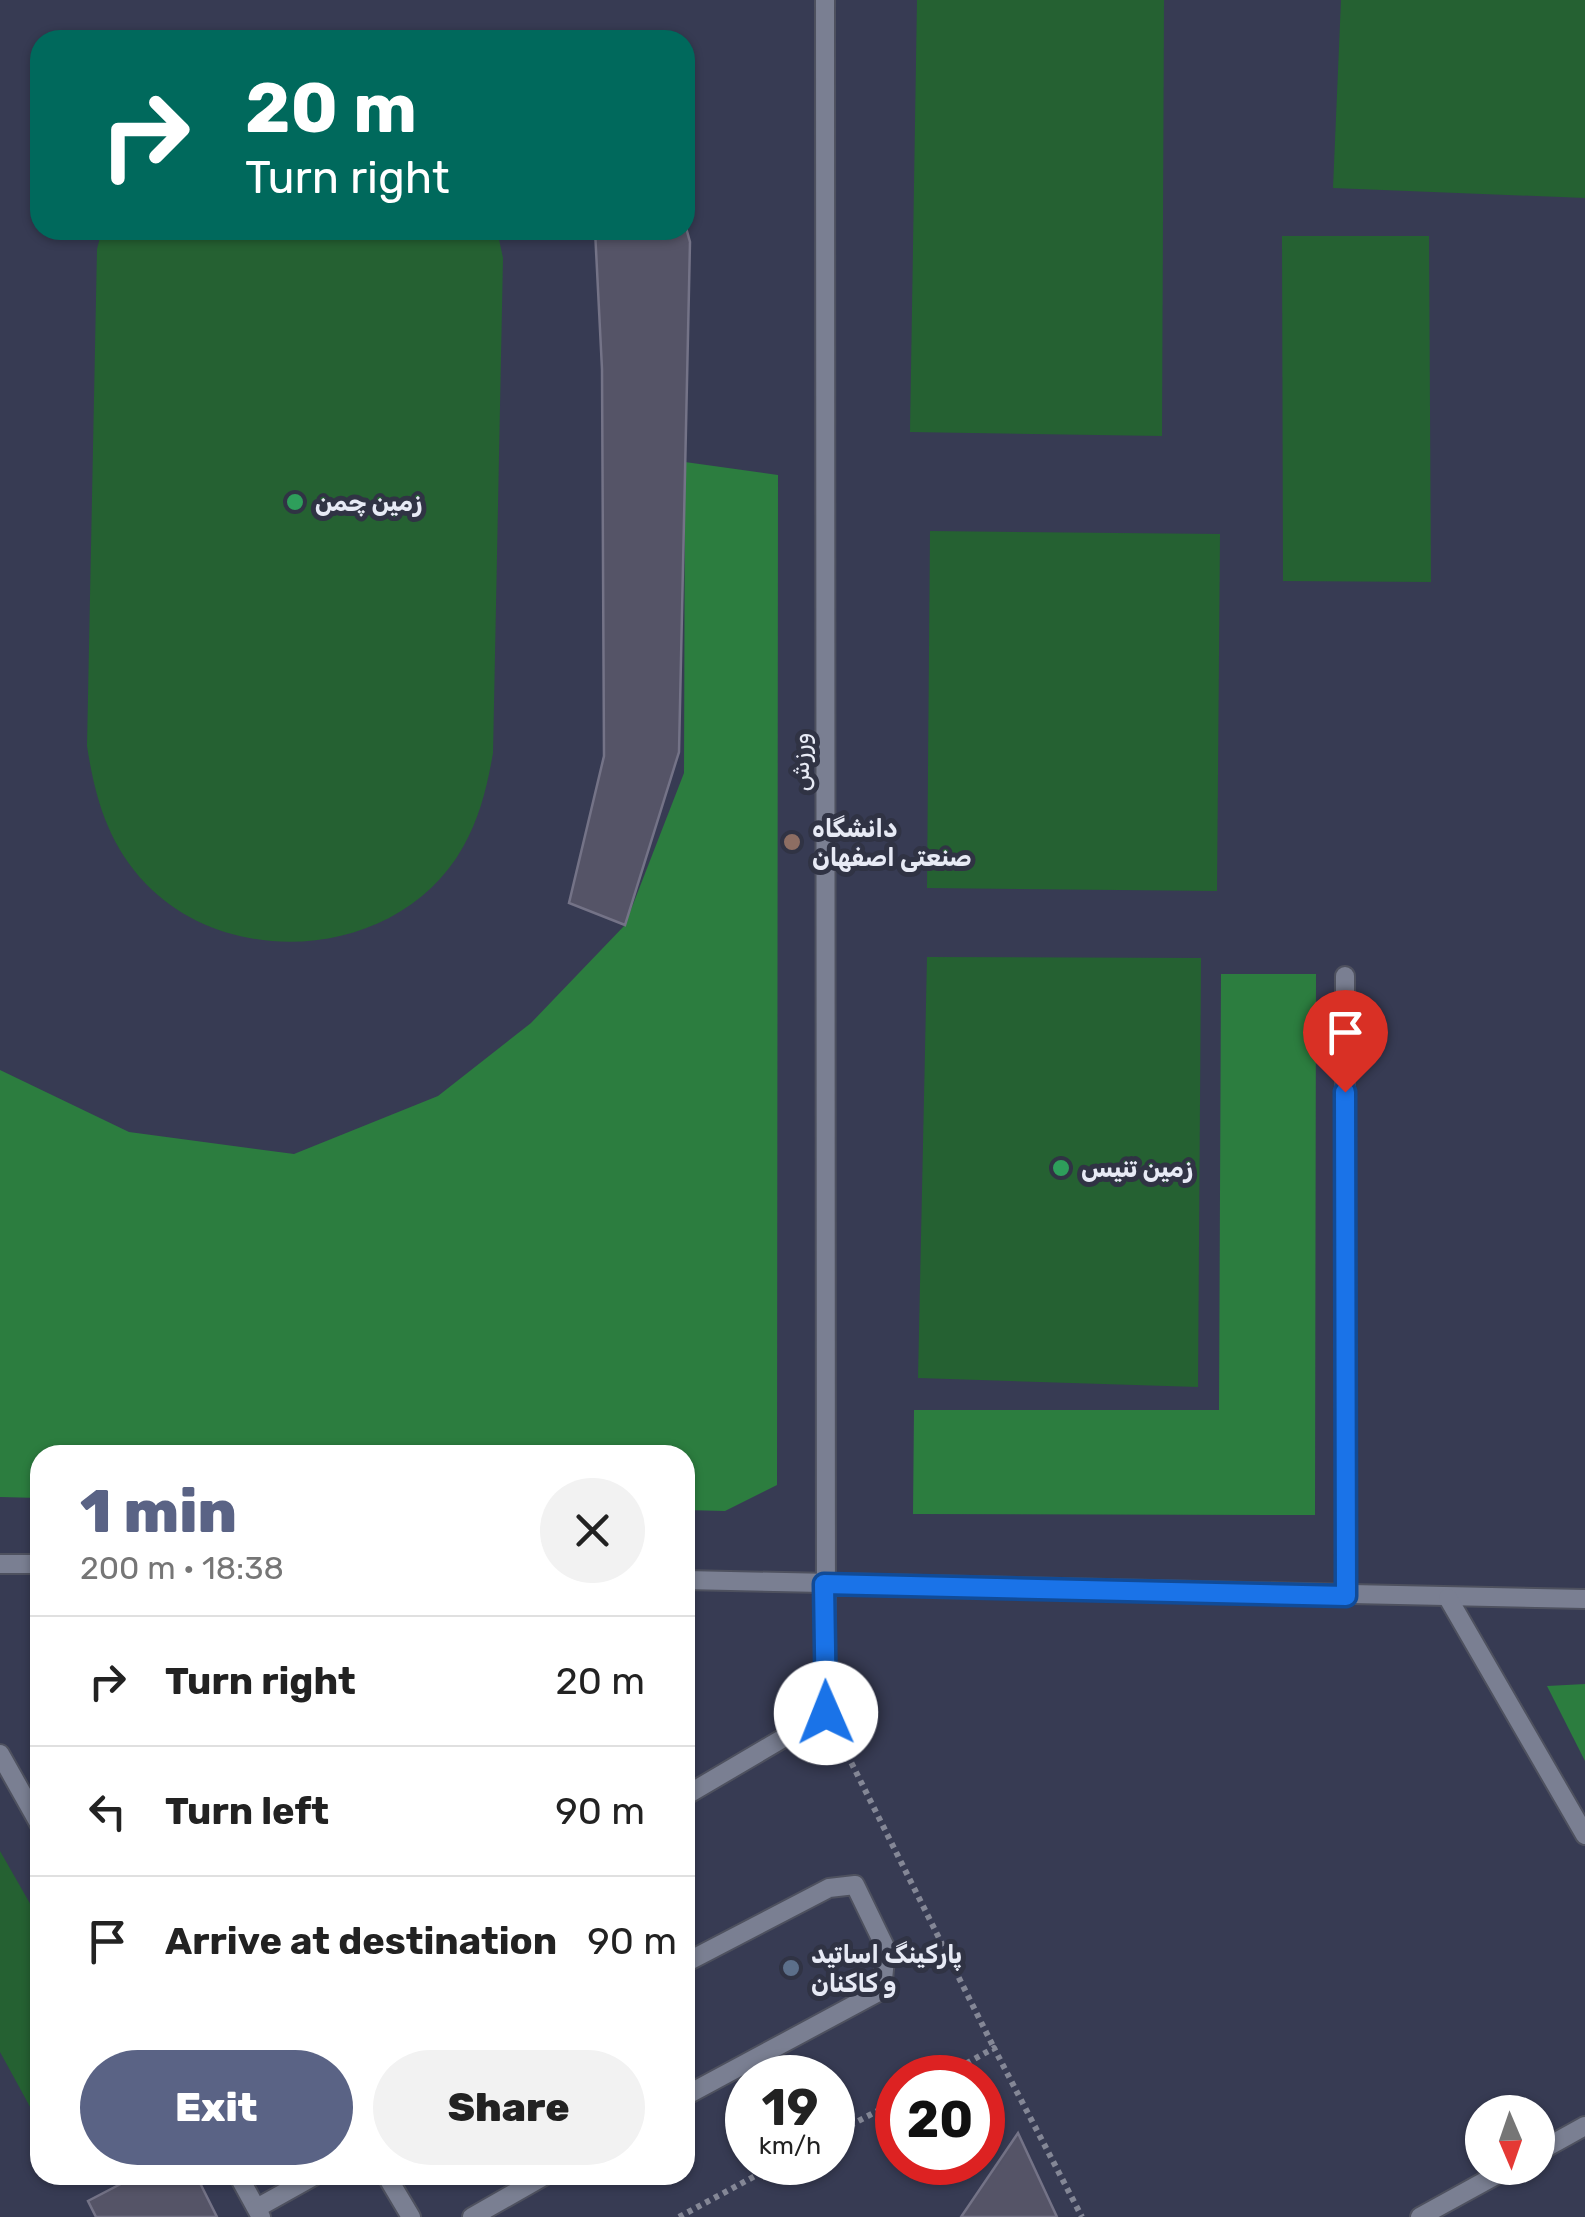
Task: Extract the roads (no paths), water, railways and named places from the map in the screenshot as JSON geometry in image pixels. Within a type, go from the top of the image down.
[{"type":"lane","name":"ورزش","points":[[695,1790],[826,1713],[825,0]]},
{"type":"lane","points":[[1345,976],[1346,1596]]},
{"type":"lane","points":[[0,1564],[30,1564]]},
{"type":"lane","points":[[695,1580],[1585,1599]]},
{"type":"lane","points":[[1448,1598],[1585,1835]]},
{"type":"lane","points":[[0,1754],[30,1807]]},
{"type":"lane","points":[[695,1958],[829,1888],[855,1885],[886,1950],[882,1990],[695,2091]]},
{"type":"lane","points":[[1555,2143],[1585,2126]]},
{"type":"lane","points":[[244,2185],[259,2212],[301,2185]]},
{"type":"lane","points":[[392,2185],[410,2217]]},
{"type":"lane","points":[[472,2217],[528,2185]]},
{"type":"lane","points":[[1420,2217],[1478,2185]]},
{"type":"place","name":"زمین چمن","points":[[295,502]]},
{"type":"place","name":"دانشگاه صنعتی اصفهان","points":[[792,842]]},
{"type":"place","name":"زمین تنیس","points":[[1061,1168]]},
{"type":"place","name":"پارکینگ اساتید و کاکنان","points":[[791,1968]]}]
